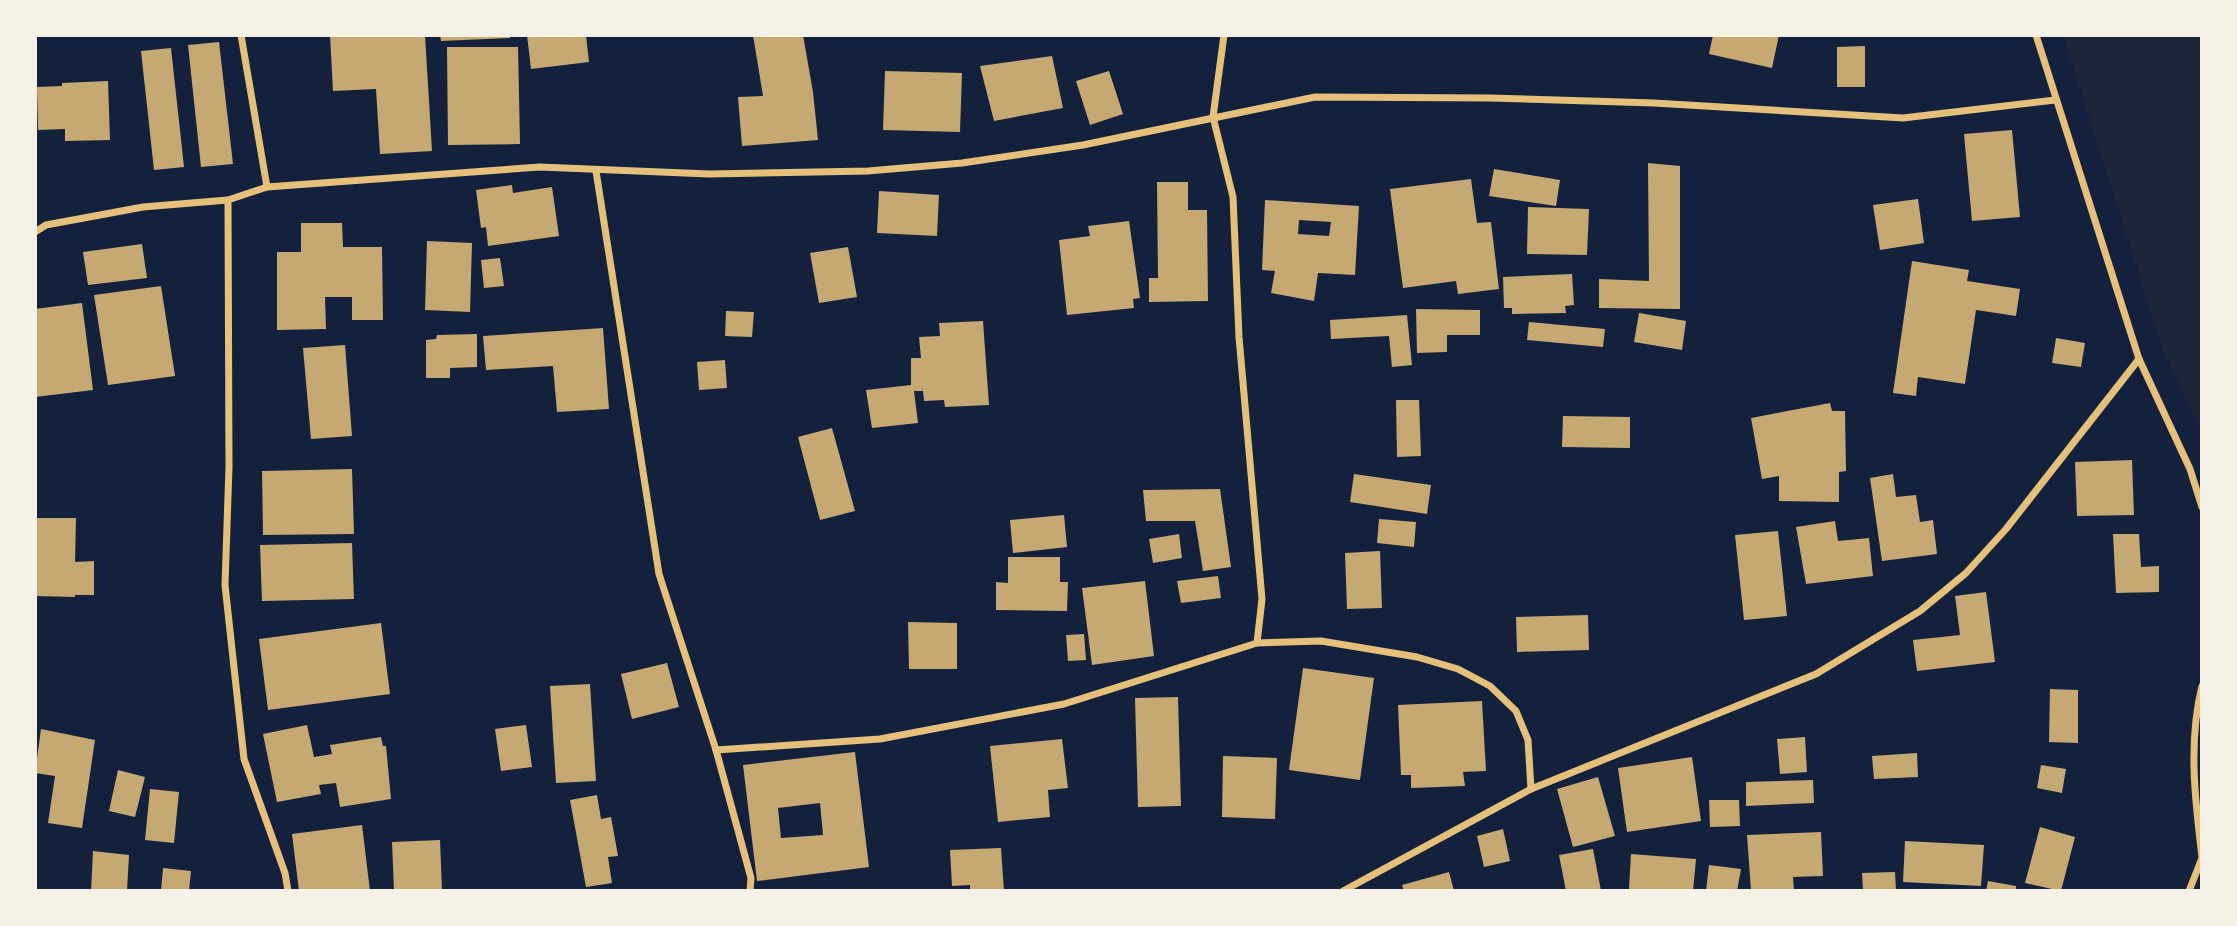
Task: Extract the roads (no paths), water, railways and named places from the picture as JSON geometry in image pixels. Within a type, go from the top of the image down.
[{"type":"street","points":[[241,35],[267,187]]},
{"type":"street","points":[[1224,35],[1213,117],[1233,197],[1239,337],[1262,599],[1257,643]]},
{"type":"street","points":[[2036,35],[2139,359],[2190,469],[2202,507]]},
{"type":"street","points":[[35,232],[46,225],[143,207],[228,200],[267,187],[540,167],[709,174],[855,171],[961,163],[1083,145],[1315,97],[1490,98],[1640,103],[1903,118],[2055,100]]},
{"type":"street","points":[[596,171],[659,574],[716,750],[751,878],[751,891]]},
{"type":"street","points":[[228,200],[229,467],[225,585],[244,759],[285,873],[288,891]]},
{"type":"street","points":[[1343,891],[1531,789],[1816,674],[1920,611],[1966,573],[2006,529],[2139,359]]},
{"type":"street","points":[[716,750],[880,739],[1051,706],[1257,643],[1321,641],[1417,657],[1458,669],[1490,686],[1516,711],[1528,740],[1531,789]]},
{"type":"street","points":[[2189,891],[2202,858],[2193,780],[2197,707],[2202,686]]}]
